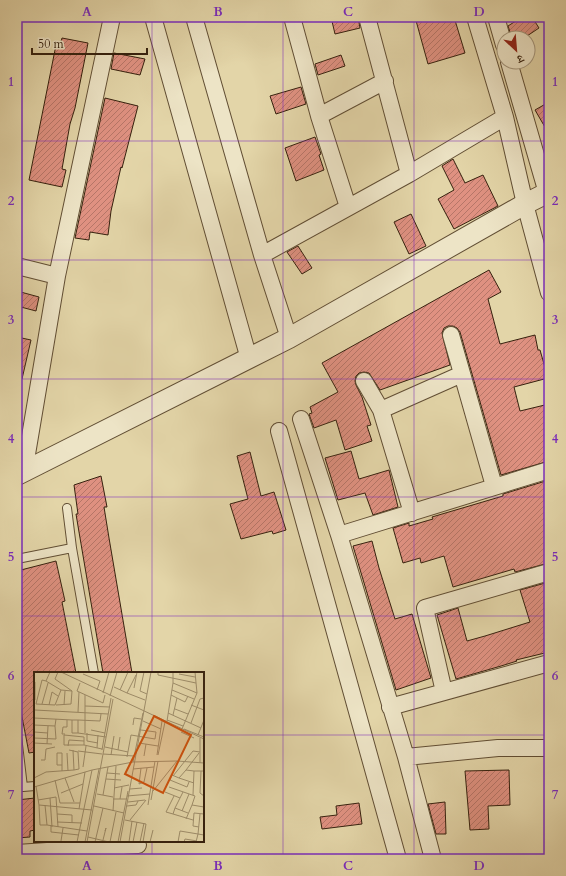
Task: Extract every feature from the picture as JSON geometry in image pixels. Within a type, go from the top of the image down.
[{"type":"street","points":[[21,474],[57,276],[112,17]]},
{"type":"street","points":[[153,17],[249,359]]},
{"type":"street","points":[[194,17],[262,255],[289,338]]},
{"type":"street","points":[[292,17],[319,116],[348,207]]},
{"type":"street","points":[[367,17],[409,174]]},
{"type":"street","points":[[475,17],[505,117],[525,204],[549,293]]},
{"type":"street","points":[[496,17],[500,30]]},
{"type":"street","points":[[21,474],[289,338],[525,204],[548,195],[511,70]]},
{"type":"street","points":[[319,116],[385,81]]},
{"type":"street","points":[[262,255],[409,174],[505,117]]},
{"type":"street","points":[[17,266],[57,276]]},
{"type":"street","points":[[451,335],[494,486]]},
{"type":"street","points":[[381,410],[462,374]]},
{"type":"street","points":[[364,381],[381,410],[412,513]]},
{"type":"street","points":[[301,420],[339,535],[406,757],[433,859]]},
{"type":"street","points":[[279,431],[398,859]]},
{"type":"street","points":[[339,535],[549,470]]},
{"type":"street","points":[[444,692],[424,608],[549,572]]},
{"type":"street","points":[[390,707],[549,663]]},
{"type":"street","points":[[406,757],[498,748],[549,748]]},
{"type":"street","points":[[17,853],[138,845]]},
{"type":"lane","points":[[67,508],[72,548],[94,672]]},
{"type":"lane","points":[[17,559],[72,548]]},
{"type":"lane","points":[[17,736],[20,787],[34,786]]},
{"type":"building","points":[[331,17],[358,17],[360,28],[335,34]]},
{"type":"building","points":[[415,17],[454,17],[465,53],[428,64]]},
{"type":"building","points":[[522,17],[532,17],[539,28],[536,30],[509,30],[508,26]]},
{"type":"building","points":[[62,38],[88,43],[75,108],[70,124],[62,169],[66,170],[62,187],[29,180],[56,45],[60,45]]},
{"type":"building","points":[[114,53],[145,59],[140,75],[111,69]]},
{"type":"building","points":[[341,55],[345,66],[318,75],[315,64]]},
{"type":"building","points":[[301,87],[306,104],[276,114],[270,96]]},
{"type":"building","points":[[105,98],[138,106],[122,168],[121,167],[111,211],[108,235],[90,232],[89,240],[75,238]]},
{"type":"building","points":[[549,102],[549,134],[535,110]]},
{"type":"building","points":[[315,137],[321,154],[319,155],[324,170],[296,181],[285,148]]},
{"type":"building","points":[[453,159],[465,183],[483,175],[498,206],[454,229],[438,199],[454,190],[442,166]]},
{"type":"building","points":[[411,214],[426,246],[409,254],[394,222]]},
{"type":"building","points":[[298,246],[312,268],[302,274],[287,252]]},
{"type":"building","points":[[489,270],[501,292],[488,299],[500,344],[535,335],[538,350],[540,350],[548,378],[514,387],[520,411],[549,404],[549,461],[501,475],[460,332],[453,326],[444,328],[442,333],[450,365],[380,390],[369,373],[359,373],[356,376],[356,385],[362,397],[371,425],[367,426],[372,441],[345,450],[336,420],[314,428],[309,414],[312,413],[310,407],[338,392],[322,363]]},
{"type":"building","points":[[17,291],[39,297],[36,311],[17,306]]},
{"type":"building","points":[[17,337],[31,340],[22,379],[17,378]]},
{"type":"building","points":[[351,451],[359,479],[389,470],[398,507],[373,515],[365,493],[338,500],[325,458]]},
{"type":"building","points":[[250,452],[261,496],[274,492],[286,530],[273,534],[272,531],[241,539],[230,504],[248,499],[237,456]]},
{"type":"building","points":[[101,476],[107,507],[104,507],[132,672],[103,672],[76,514],[78,514],[74,485]]},
{"type":"building","points":[[549,480],[549,563],[515,572],[514,569],[453,587],[444,556],[421,563],[420,558],[403,563],[393,528],[409,523],[409,526],[433,519],[432,517],[503,496],[503,494]]},
{"type":"building","points":[[372,541],[395,619],[412,614],[431,678],[396,690],[353,546]]},
{"type":"building","points":[[56,561],[65,601],[62,602],[76,672],[34,672],[34,752],[29,753],[17,691],[17,571]]},
{"type":"building","points":[[549,582],[549,652],[516,660],[517,661],[456,679],[437,615],[458,608],[467,641],[485,636],[530,622],[520,590]]},
{"type":"building","points":[[509,770],[510,805],[488,806],[489,829],[470,830],[465,771]]},
{"type":"building","points":[[34,798],[34,830],[30,831],[30,837],[17,838],[17,800]]},
{"type":"building","points":[[445,802],[446,834],[436,834],[428,804]]},
{"type":"building","points":[[359,803],[362,824],[322,829],[320,817],[337,815],[336,806]]}]
